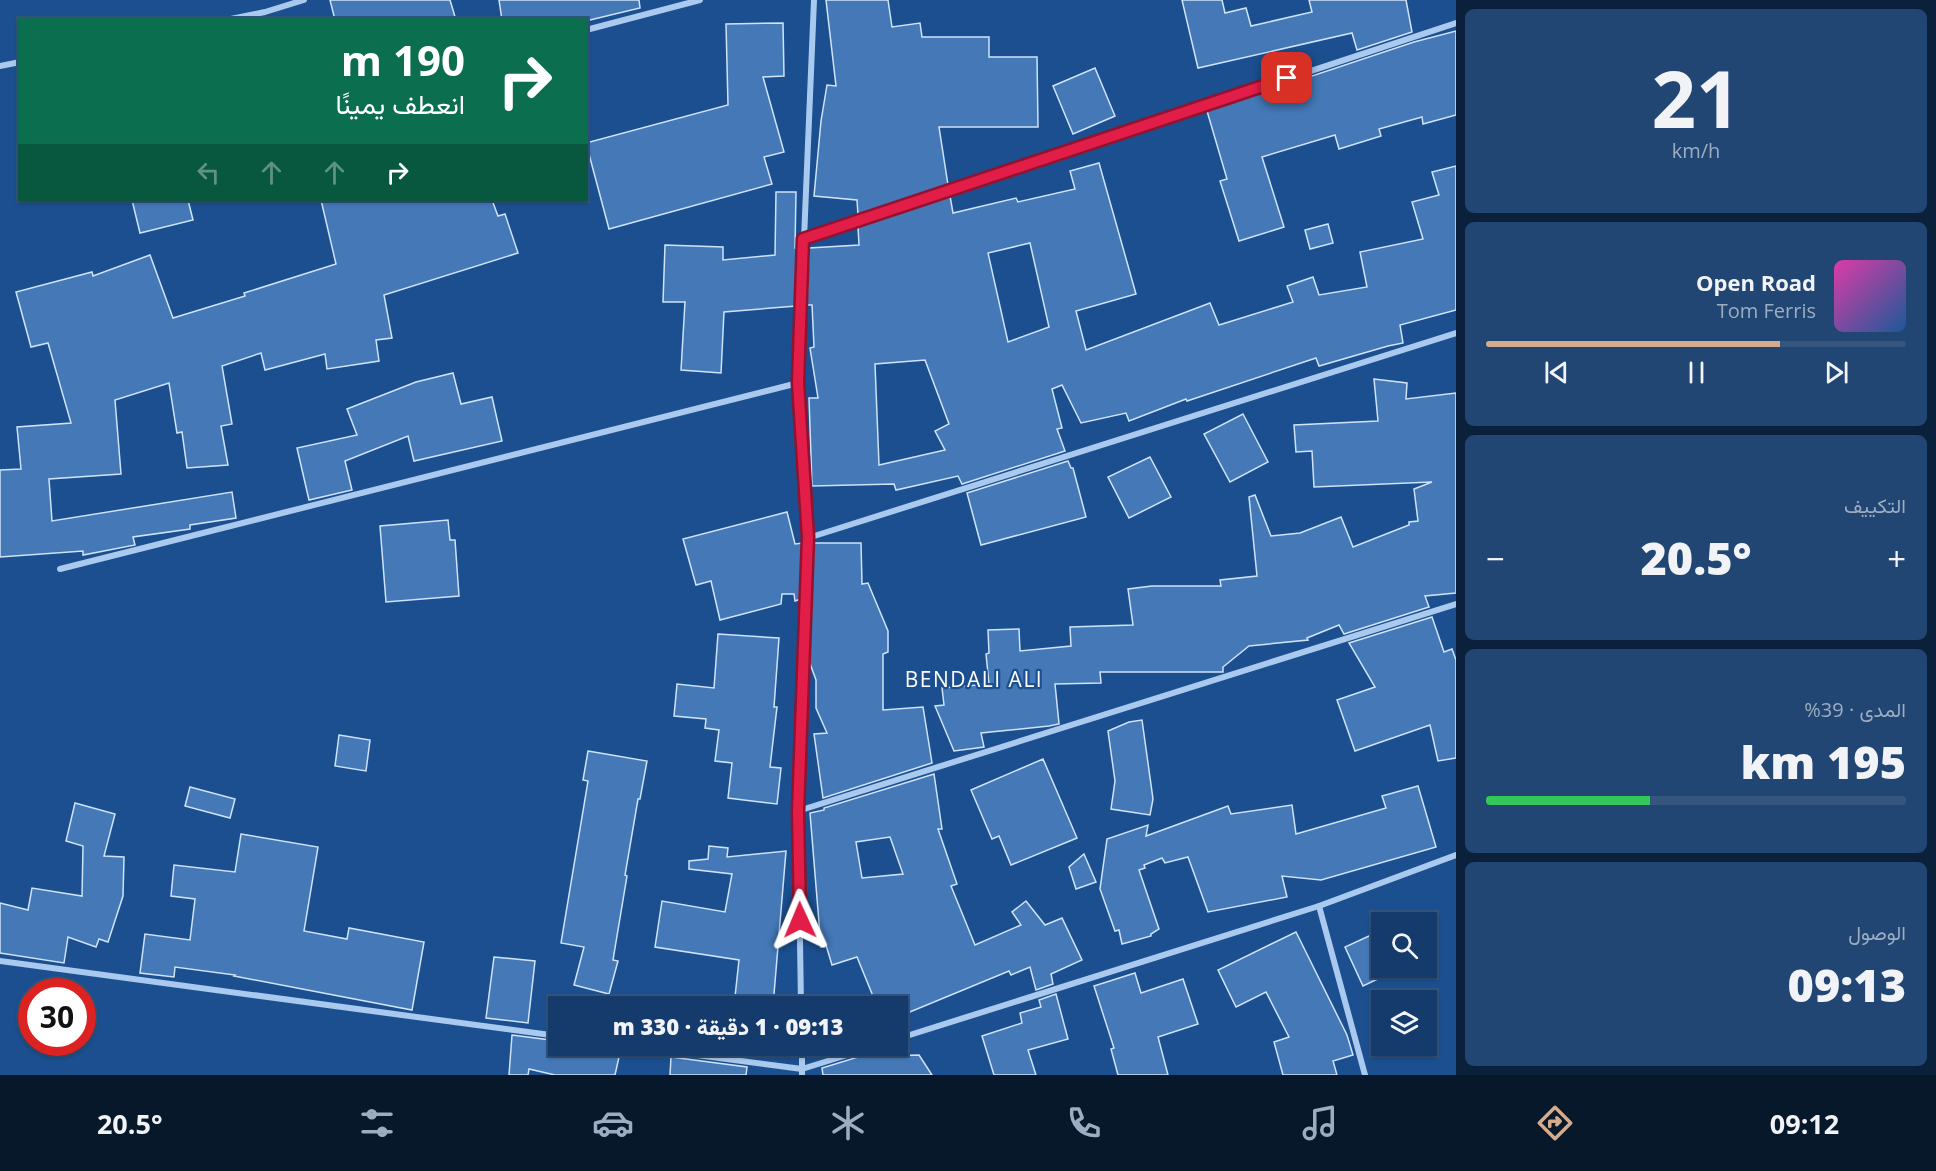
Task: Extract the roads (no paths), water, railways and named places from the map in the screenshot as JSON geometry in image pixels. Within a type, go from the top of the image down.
[{"type":"street","points":[[236,18],[304,0]]},
{"type":"street","points":[[588,29],[700,0]]},
{"type":"street","points":[[801,996],[798,811],[808,537],[798,383],[814,0]]},
{"type":"street","points":[[803,239],[1456,23]]},
{"type":"street","points":[[0,66],[18,62]]},
{"type":"street","points":[[808,537],[1456,333]]},
{"type":"street","points":[[60,569],[798,383]]},
{"type":"street","points":[[798,811],[1456,604]]},
{"type":"street","points":[[908,1036],[1319,906],[1456,855]]},
{"type":"street","points":[[1319,906],[1365,1075]]},
{"type":"street","points":[[0,961],[548,1035]]},
{"type":"street","points":[[696,1056],[802,1072],[848,1056]]},
{"type":"street","points":[[801,1056],[802,1072]]},
{"type":"district","name":"BENDALI ALI","points":[[974,680]]}]
